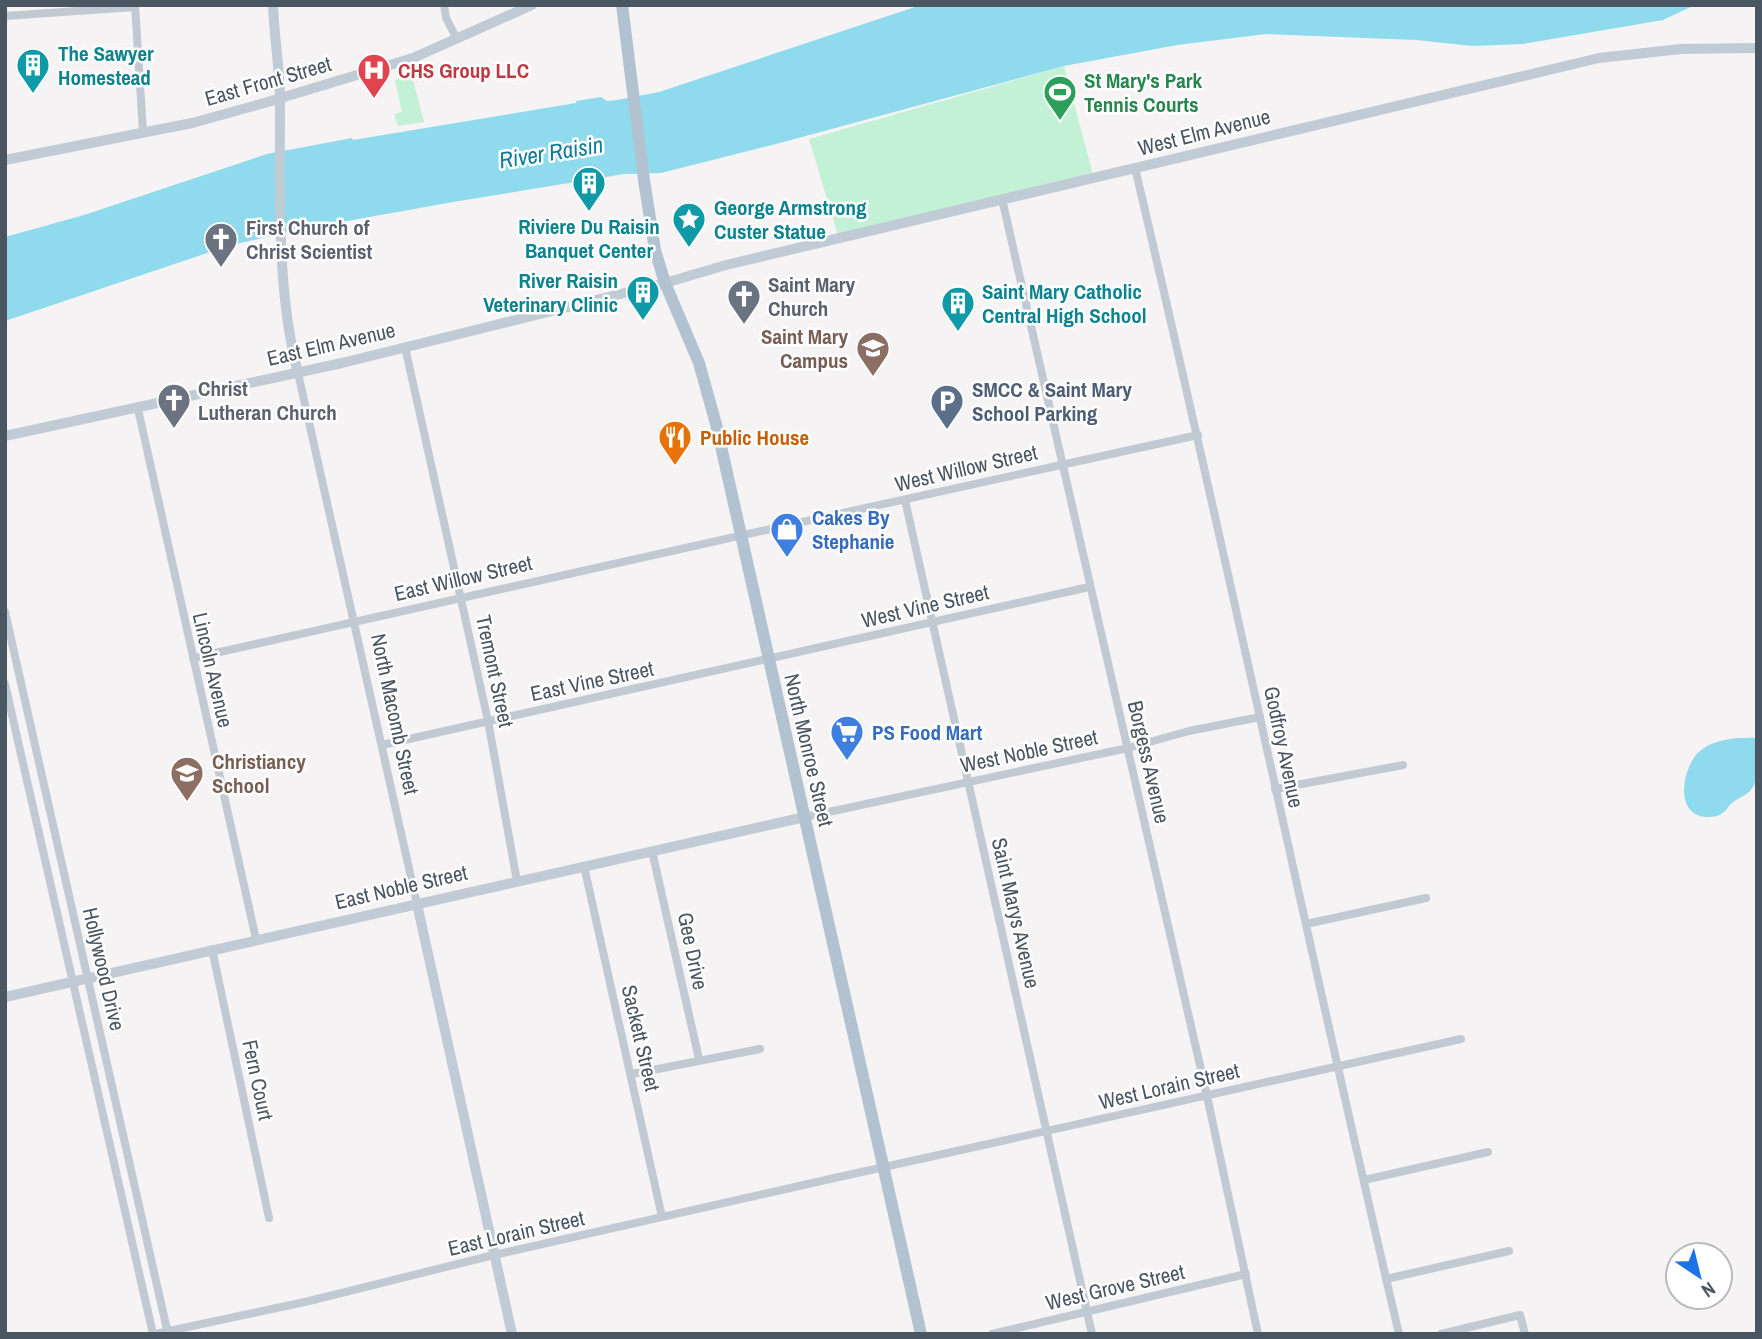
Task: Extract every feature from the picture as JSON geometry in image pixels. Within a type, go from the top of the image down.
[{"type":"main road","name":"North Monroe Street","points":[[622,5],[643,180],[655,250],[665,283],[699,363],[708,392],[921,1334]]},
{"type":"street","name":"North Macomb Street","points":[[273,5],[280,98],[279,144],[289,338],[355,621],[512,1334]]},
{"type":"street","points":[[444,5],[446,18],[457,39]]},
{"type":"street","name":"East Front Street","points":[[5,160],[192,123],[280,98],[408,60],[532,5]]},
{"type":"street","points":[[5,16],[135,6],[143,132]]},
{"type":"street","name":"West Elm Avenue","points":[[665,283],[1002,199],[1599,58],[1681,49],[1757,48]]},
{"type":"street","name":"Godfroy Avenue","points":[[1135,168],[1198,435],[1399,1334]]},
{"type":"street","name":"Borgess Avenue","points":[[1002,199],[1207,1096],[1258,1334]]},
{"type":"street","name":"East Elm Avenue","points":[[5,436],[298,373],[665,283]]},
{"type":"street","name":"Tremont Street","points":[[405,347],[488,722],[517,881]]},
{"type":"street","name":"Lincoln Avenue","points":[[138,408],[256,939]]},
{"type":"street","name":"West Willow Street","points":[[741,536],[1198,435]]},
{"type":"street","name":"Saint Marys Avenue","points":[[905,500],[1093,1334]]},
{"type":"street","name":"East Willow Street","points":[[192,658],[460,596],[741,536]]},
{"type":"street","name":"West Vine Street","points":[[769,660],[1089,587]]},
{"type":"street","name":"Hollywood Drive","points":[[5,612],[167,1332]]},
{"type":"street","name":"East Vine Street","points":[[382,745],[769,660]]},
{"type":"street","name":"Hollywood Drive","points":[[5,684],[154,1334]]},
{"type":"street","name":"West Noble Street","points":[[805,817],[1261,717]]},
{"type":"street","points":[[1275,789],[1403,765]]},
{"type":"street","name":"East Noble Street","points":[[5,996],[805,817]]},
{"type":"street","name":"Gee Drive","points":[[652,851],[699,1059]]},
{"type":"street","name":"Sackett Street","points":[[584,866],[662,1217]]},
{"type":"street","points":[[1306,924],[1426,898]]},
{"type":"street","name":"Fern Court","points":[[212,949],[269,1217]]},
{"type":"street","name":"West Lorain Street","points":[[885,1167],[1461,1039]]},
{"type":"street","points":[[632,1074],[760,1049]]},
{"type":"street","points":[[1364,1180],[1488,1152]]},
{"type":"street","name":"East Lorain Street","points":[[154,1334],[309,1301],[494,1255],[885,1167]]},
{"type":"street","points":[[1386,1279],[1509,1251]]},
{"type":"street","name":"West Grove Street","points":[[992,1334],[1246,1274]]},
{"type":"street","points":[[1441,1334],[1520,1315],[1524,1334]]},
{"type":"green space","points":[[1064,66],[1094,178],[839,239],[809,139]]},
{"type":"green space","points":[[412,75],[424,122],[398,126],[394,114],[402,112],[395,80]]},
{"type":"water","name":"River Raisin","points":[[921,5],[1695,5],[1663,20],[1523,44],[1472,46],[1416,40],[1266,34],[1177,45],[1064,66],[661,173],[624,174],[453,202],[231,245],[5,321],[5,237],[84,215],[267,154],[601,97],[607,101],[659,92]]},
{"type":"water","points":[[1757,738],[1757,772],[1750,791],[1719,815],[1705,817],[1695,814],[1685,799],[1684,789],[1685,778],[1694,758],[1700,751],[1719,741]]},
{"type":"place","name":"The Sawyer Homestead","points":[[33,95]]},
{"type":"place","name":"CHS Group LLC","points":[[374,100]]},
{"type":"place","name":"St Mary's Park Tennis Courts","points":[[1060,122]]},
{"type":"place","name":"Riviere Du Raisin Banquet Center","points":[[589,213]]},
{"type":"place","name":"George Armstrong Custer Statue","points":[[689,249]]},
{"type":"place","name":"First Church of Christ Scientist","points":[[221,269]]},
{"type":"place","name":"River Raisin Veterinary Clinic","points":[[643,322]]},
{"type":"place","name":"Saint Mary Church","points":[[744,326]]},
{"type":"place","name":"Saint Mary Catholic Central High School","points":[[958,333]]},
{"type":"place","name":"Saint Mary Campus","points":[[873,378]]},
{"type":"place","name":"Christ Lutheran Church","points":[[174,430]]},
{"type":"place","name":"SMCC & Saint Mary School Parking","points":[[947,431]]},
{"type":"place","name":"Public House","points":[[675,467]]},
{"type":"place","name":"Cakes By Stephanie","points":[[787,559]]},
{"type":"place","name":"PS Food Mart","points":[[847,762]]},
{"type":"place","name":"Christiancy School","points":[[187,803]]}]
